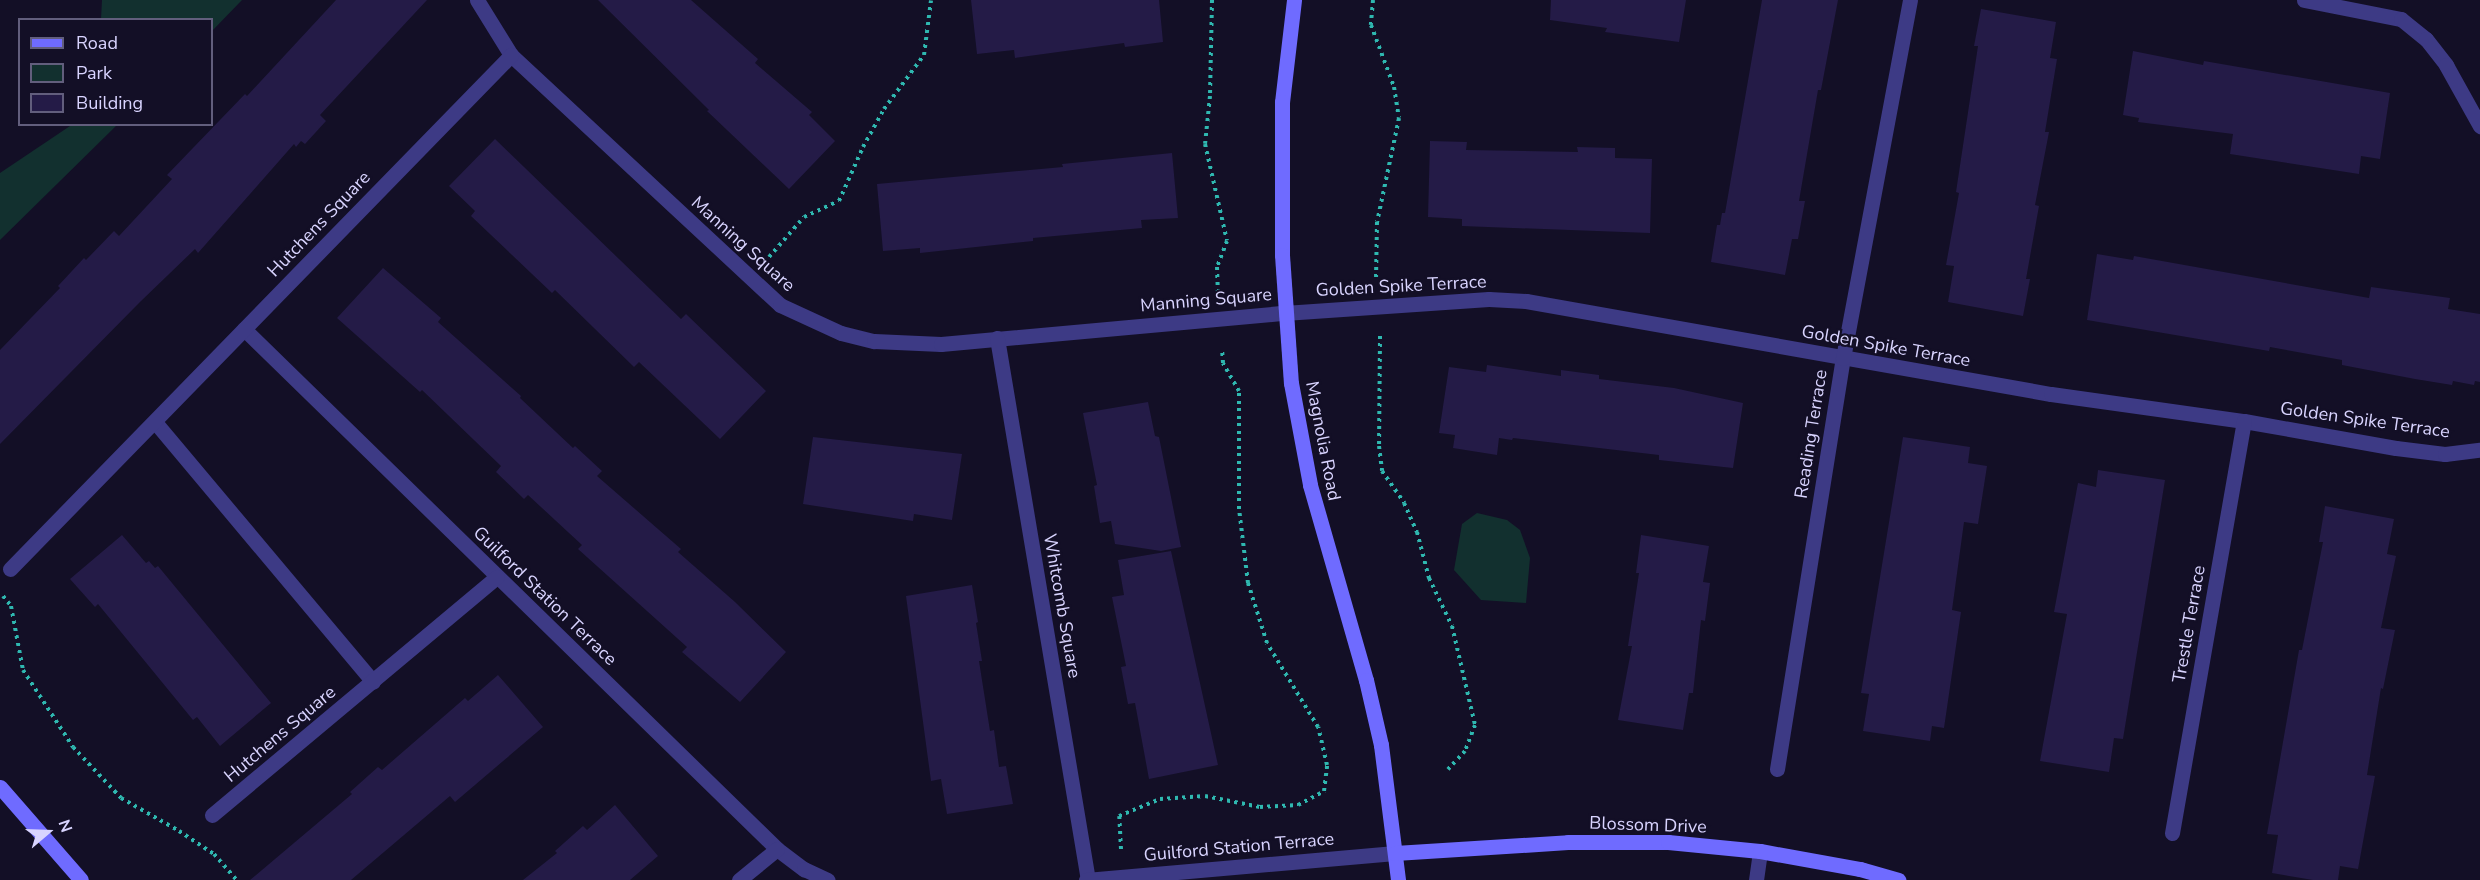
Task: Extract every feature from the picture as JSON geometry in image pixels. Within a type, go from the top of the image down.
[{"type":"street","name":"Manning Square","points":[[477,0],[512,55],[750,280],[780,305],[841,333],[908,344],[1284,313]]},
{"type":"street","name":"Magnolia Road","points":[[1294,0],[1282,102],[1284,313],[1291,383],[1310,485],[1366,680],[1381,745],[1398,880]]},
{"type":"street","name":"Reading Terrace","points":[[1777,769],[1843,358],[1910,0]]},
{"type":"street","points":[[2304,0],[2401,20],[2426,39],[2446,65],[2480,126]]},
{"type":"street","name":"Hutchens Square","points":[[10,569],[512,55]]},
{"type":"street","name":"Golden Spike Terrace","points":[[1284,313],[1489,299],[1526,302],[2051,394],[2244,421],[2445,454],[2480,450]]},
{"type":"street","name":"Guilford Station Terrace","points":[[244,329],[777,849],[804,869],[828,880]]},
{"type":"street","name":"Whitcomb Square","points":[[997,338],[1087,880]]},
{"type":"street","name":"Trestle Terrace","points":[[2172,833],[2244,421]]},
{"type":"street","points":[[155,422],[373,682]]},
{"type":"street","name":"Hutchens Square","points":[[212,815],[497,577]]},
{"type":"street","points":[[0,787],[81,880]]},
{"type":"street","name":"Blossom Drive","points":[[1395,853],[1568,842],[1668,842],[1760,851],[1860,869],[1898,880]]},
{"type":"street","points":[[739,880],[777,849]]},
{"type":"street","points":[[1756,880],[1760,851]]},
{"type":"street","name":"Guilford Station Terrace","points":[[1087,880],[1395,853]]},
{"type":"path","points":[[750,280],[786,235],[804,218],[839,201],[863,147],[884,109],[924,55],[932,0]]},
{"type":"path","points":[[1122,877],[1119,816],[1160,799],[1205,796],[1260,807],[1298,805],[1324,791],[1327,765],[1318,727],[1267,643],[1248,583],[1239,508],[1239,391],[1223,363],[1220,319],[1217,267],[1227,241],[1205,144],[1210,96],[1212,0]]},
{"type":"path","points":[[1373,0],[1371,25],[1394,87],[1399,118],[1377,222],[1378,306],[1382,356],[1379,446],[1382,471],[1404,503],[1417,532],[1429,578],[1452,626],[1475,725],[1466,752],[1448,769]]},
{"type":"path","points":[[0,593],[11,606],[23,670],[73,747],[121,798],[180,831],[214,854],[237,880]]},
{"type":"green space","points":[[102,0],[242,0],[213,30],[213,18],[101,18]]},
{"type":"green space","points":[[70,126],[116,126],[0,240],[0,173]]},
{"type":"green space","points":[[1477,513],[1507,520],[1520,530],[1530,558],[1526,603],[1481,600],[1454,570],[1462,524]]},
{"type":"building","points":[[336,0],[427,0],[320,115],[326,121],[305,144],[301,141],[296,147],[294,144],[198,253],[195,249],[140,302],[0,444],[0,350],[60,288],[58,286],[84,258],[86,260],[114,231],[119,236],[172,179],[167,175],[245,94],[247,96]]},
{"type":"building","points":[[598,0],[691,0],[758,59],[755,63],[812,112],[809,115],[835,141],[789,189],[707,111],[709,110]]},
{"type":"building","points":[[971,0],[1159,0],[1163,42],[1125,47],[1124,43],[1015,58],[1014,50],[977,54]]},
{"type":"building","points":[[1551,0],[1686,0],[1679,42],[1605,32],[1607,28],[1550,20]]},
{"type":"building","points":[[1762,0],[1838,0],[1821,90],[1818,90],[1799,201],[1805,201],[1798,239],[1792,239],[1785,275],[1711,262],[1717,225],[1720,225],[1722,213],[1725,213]]},
{"type":"building","points":[[1981,9],[2056,22],[2050,58],[2057,59],[2045,132],[2049,132],[2035,205],[2039,206],[2026,279],[2030,279],[2023,316],[1948,302],[1954,266],[1946,265],[1959,193],[1956,192],[1978,46],[1974,46]]},
{"type":"building","points":[[2133,51],[2203,65],[2204,61],[2390,93],[2380,159],[2361,156],[2359,174],[2230,154],[2233,134],[2138,122],[2139,118],[2123,115]]},
{"type":"building","points":[[495,139],[681,319],[686,314],[766,391],[720,439],[639,362],[634,367],[555,290],[552,293],[471,216],[475,211],[449,186]]},
{"type":"building","points":[[1430,141],[1467,142],[1466,150],[1578,152],[1577,147],[1615,148],[1615,158],[1652,159],[1650,233],[1462,226],[1462,219],[1428,217]]},
{"type":"building","points":[[1172,153],[1178,218],[1141,220],[1142,228],[1033,238],[1033,241],[920,253],[920,248],[883,251],[877,184],[1063,167],[1062,164]]},
{"type":"building","points":[[2097,254],[2133,260],[2134,256],[2369,298],[2371,287],[2450,298],[2448,309],[2480,314],[2480,382],[2475,381],[2474,385],[2453,381],[2452,385],[2342,365],[2342,360],[2270,347],[2269,351],[2087,320]]},
{"type":"building","points":[[383,268],[441,318],[438,322],[521,396],[520,398],[573,448],[575,446],[602,471],[597,476],[681,549],[678,552],[735,602],[786,652],[740,702],[682,652],[687,647],[578,549],[582,545],[528,495],[524,499],[496,472],[501,466],[422,390],[420,392],[337,318]]},
{"type":"building","points":[[1487,365],[1561,376],[1561,370],[1599,375],[1599,379],[1674,388],[1743,403],[1733,468],[1659,460],[1659,455],[1513,438],[1512,440],[1499,438],[1497,455],[1453,448],[1455,435],[1439,433],[1449,367],[1486,372]]},
{"type":"building","points":[[1148,402],[1155,436],[1159,437],[1181,547],[1161,551],[1115,544],[1111,521],[1100,523],[1094,486],[1097,485],[1083,413]]},
{"type":"building","points":[[813,437],[962,454],[952,520],[914,514],[913,521],[803,504]]},
{"type":"building","points":[[1903,437],[1970,447],[1968,463],[1987,466],[1978,524],[1964,522],[1952,610],[1961,612],[1944,728],[1932,726],[1930,741],[1863,731],[1869,694],[1861,693]]},
{"type":"building","points":[[2098,470],[2165,480],[2123,739],[2114,738],[2109,772],[2040,761],[2067,614],[2054,612],[2078,483],[2096,487]]},
{"type":"building","points":[[2325,506],[2394,519],[2387,554],[2396,556],[2381,628],[2395,630],[2383,689],[2381,688],[2367,775],[2375,776],[2358,869],[2340,866],[2338,880],[2313,880],[2272,873],[2278,835],[2267,834],[2299,650],[2302,650],[2323,542],[2319,542]]},
{"type":"building","points":[[122,535],[146,563],[149,561],[155,568],[158,566],[271,703],[220,746],[197,717],[193,720],[98,604],[95,607],[70,579]]},
{"type":"building","points":[[1641,535],[1709,546],[1703,582],[1710,583],[1705,621],[1701,620],[1693,693],[1689,693],[1683,730],[1618,720],[1632,646],[1628,646],[1639,573],[1636,573]]},
{"type":"building","points":[[1171,551],[1218,765],[1149,779],[1135,703],[1128,704],[1121,667],[1126,666],[1112,597],[1124,595],[1118,560]]},
{"type":"building","points":[[972,585],[982,661],[979,661],[990,731],[994,730],[999,767],[1006,766],[1013,804],[947,814],[941,779],[931,781],[906,596]]},
{"type":"building","points":[[498,675],[543,727],[455,802],[450,796],[351,880],[250,880],[352,794],[350,792],[378,767],[382,770],[465,698],[468,701]]},
{"type":"building","points":[[615,805],[658,856],[630,880],[523,880],[557,853],[555,851],[583,826],[587,830]]}]
